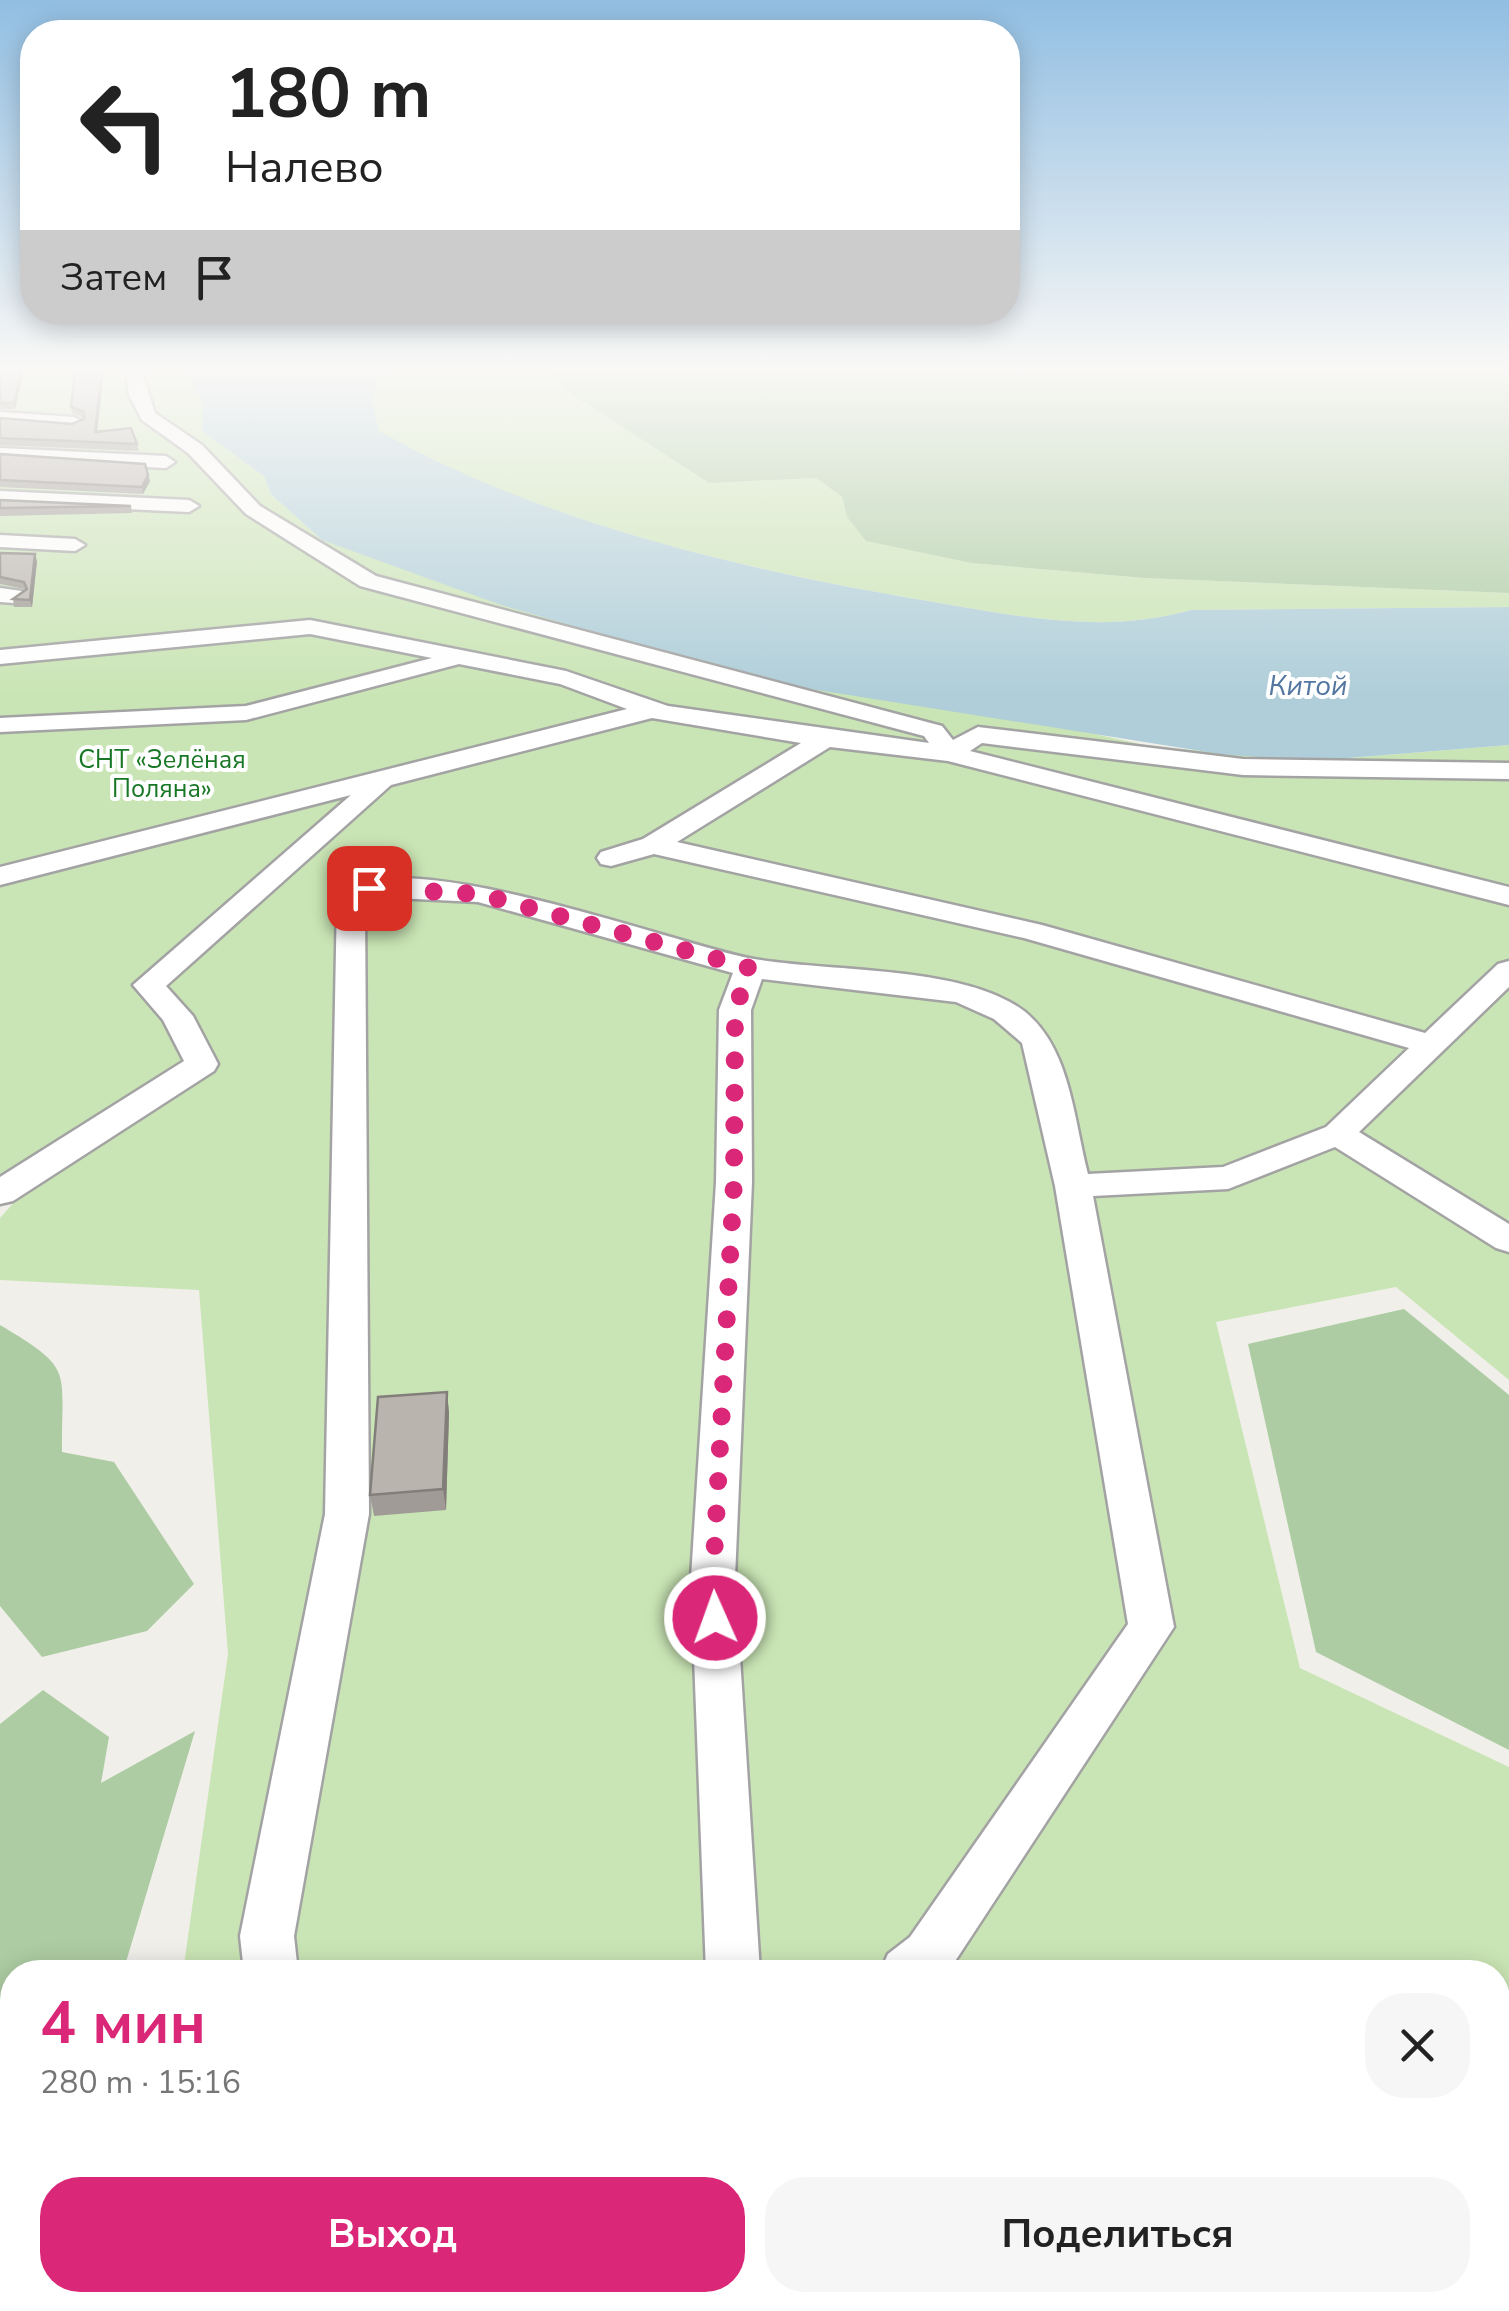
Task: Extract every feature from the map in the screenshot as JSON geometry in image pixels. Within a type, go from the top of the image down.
[{"type":"street","points":[[224,480],[253,510],[368,581],[933,731],[949,753]]},
{"type":"street","points":[[0,497],[189,506]]},
{"type":"street","points":[[0,541],[75,545]]},
{"type":"street","points":[[0,657],[310,628],[566,678],[653,711],[825,739],[949,753],[1509,896]]},
{"type":"street","points":[[0,726],[246,713],[460,658]]},
{"type":"street","points":[[0,876],[653,711],[732,679]]},
{"type":"street","points":[[949,753],[978,734],[1243,767],[1509,771]]},
{"type":"street","points":[[611,858],[652,846],[825,739]]},
{"type":"street","points":[[0,1192],[202,1064],[177,1016],[148,985],[382,781]]},
{"type":"street","points":[[652,846],[1031,932],[1432,1045]]},
{"type":"street","points":[[270,1960],[267,1936],[348,1514],[351,898],[369,888],[479,894],[750,968],[962,992],[1005,1012],[1037,1040],[1073,1186],[1151,1626],[924,1960]]},
{"type":"street","points":[[732,1960],[713,1578],[734,1182],[735,1010],[750,968]]},
{"type":"street","points":[[1073,1186],[1228,1178],[1338,1134],[1509,970]]},
{"type":"street","points":[[1338,1134],[1509,1240]]},
{"type":"green space","name":"СНТ «Зелёная Поляна»","points":[[0,480],[265,480],[271,494],[322,540],[1150,746],[1311,761],[1509,745],[1509,1380],[1396,1287],[1216,1322],[1300,1668],[1509,1767],[1509,1960],[185,1960],[228,1654],[199,1290],[0,1280],[0,1218],[26,1189],[0,1205]]},
{"type":"green space","points":[[479,480],[704,480],[709,483],[819,480],[842,497],[847,517],[867,541],[971,563],[1144,578],[1509,593],[1509,607],[1191,610],[1125,621],[1060,620],[859,589],[717,558],[576,517]]},
{"type":"green space","points":[[704,480],[776,480],[709,483]]},
{"type":"green space","points":[[819,480],[1509,480],[1509,593],[1144,578],[971,563],[866,541],[847,517],[842,497]]},
{"type":"green space","points":[[1404,1309],[1509,1395],[1509,1750],[1316,1652],[1248,1344]]},
{"type":"green space","points":[[0,1325],[42,1352],[59,1374],[62,1452],[114,1462],[194,1584],[147,1631],[42,1657],[0,1606]]},
{"type":"green space","points":[[43,1690],[109,1737],[101,1783],[195,1731],[127,1960],[0,1960],[0,1724]]},
{"type":"water","name":"Китой","points":[[265,480],[479,480],[575,517],[717,558],[859,589],[1027,617],[1092,622],[1191,610],[1509,607],[1509,745],[1311,761],[1220,754],[767,682],[501,605],[322,540],[271,494]]},
{"type":"building","points":[[0,480],[146,480],[142,487]]},
{"type":"building","points":[[0,500],[131,506],[0,508]]},
{"type":"building","points":[[0,553],[35,554],[30,600],[13,599],[27,589],[24,582],[0,577]]},
{"type":"building","points":[[447,1392],[443,1489],[370,1495],[378,1397]]},
{"type":"route","points":[[369,888],[479,894],[750,968],[735,1010],[734,1182],[713,1578],[715,1618]]}]
